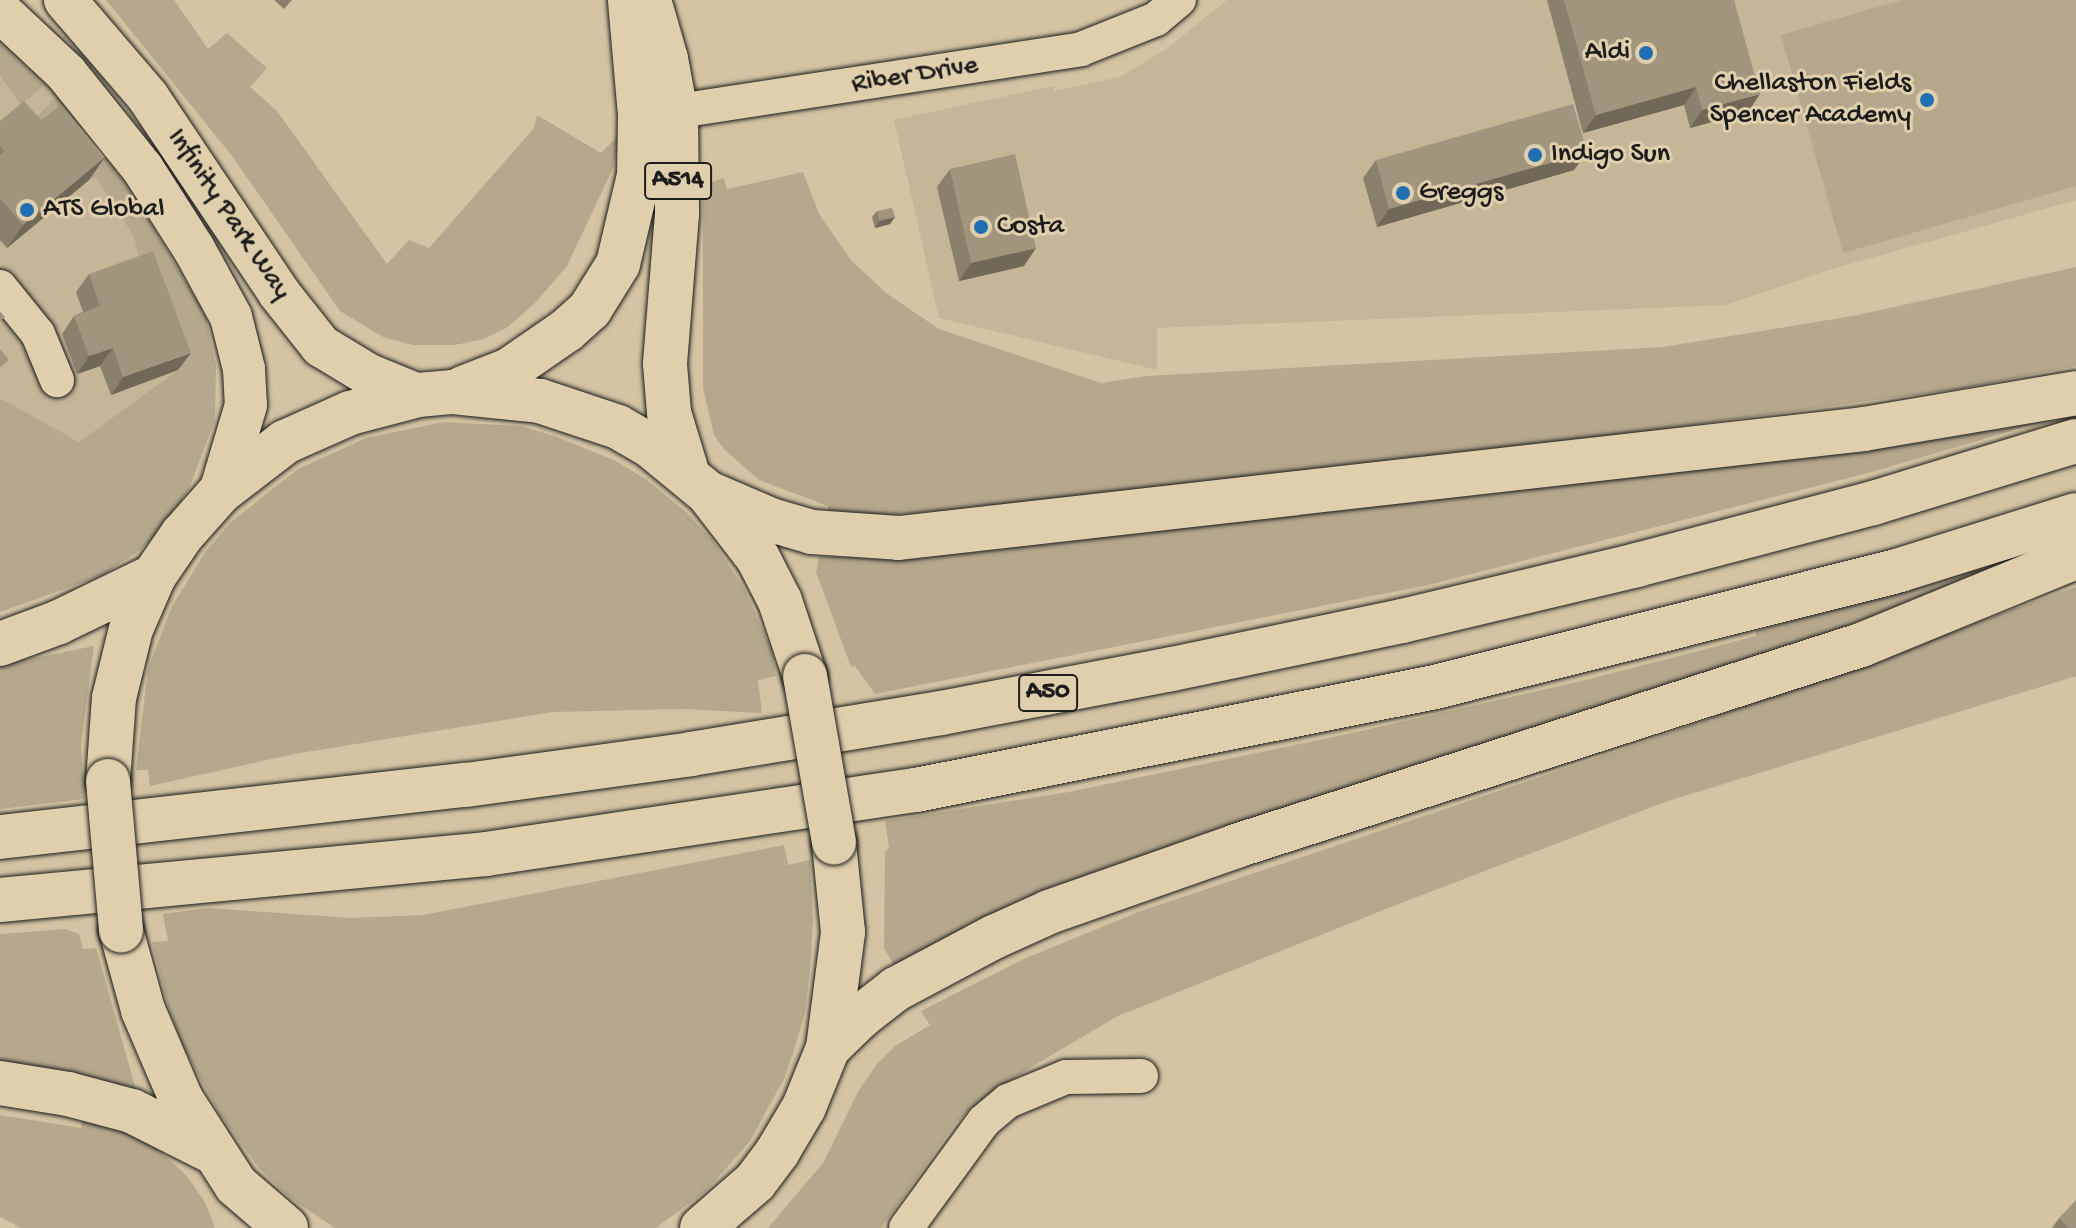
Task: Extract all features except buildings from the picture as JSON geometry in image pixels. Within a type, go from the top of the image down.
[{"type":"main road","name":"A514","points":[[630,0],[678,201],[665,364],[669,413],[698,484]]},
{"type":"main road","name":"A514","points":[[436,393],[509,370],[537,354],[590,309],[618,264],[626,241],[639,175],[658,114],[666,59],[649,0]]},
{"type":"main road","points":[[243,1228],[225,1169],[166,1071],[143,1010],[121,930],[108,781],[114,698],[131,629],[166,556],[220,492],[285,442],[320,425],[379,403],[436,393],[501,394],[579,412],[618,427],[698,484],[812,532],[899,538],[1864,429],[2076,393]]},
{"type":"main road","name":"A50","points":[[0,837],[466,785],[676,756],[854,728],[1172,669],[1402,621],[1637,565],[1873,503],[2076,441]]},
{"type":"main road","points":[[698,484],[758,558],[780,601],[805,676],[834,843],[843,932],[839,985],[828,1048],[804,1107],[755,1182],[702,1228]]},
{"type":"main road","points":[[0,900],[486,854],[916,790],[1435,687],[1900,570],[2076,515]]},
{"type":"main road","points":[[828,1048],[860,1017],[896,989],[983,942],[1049,912],[1236,846],[1861,645],[2076,557]]},
{"type":"main road","points":[[0,644],[59,622],[154,576]]},
{"type":"main road","points":[[0,1083],[68,1094],[132,1111],[225,1169],[286,1228]]},
{"type":"street","name":"Infinity Park Way","points":[[65,0],[148,97],[279,293],[321,346],[369,375],[436,393]]},
{"type":"street","name":"Riber Drive","points":[[658,114],[1081,49],[1156,19],[1179,0]]},
{"type":"street","name":"Infinity Park Way","points":[[0,11],[66,73],[143,169],[194,249],[231,317],[244,369],[246,405],[220,492]]},
{"type":"street","points":[[0,287],[38,334],[57,380]]},
{"type":"street","points":[[906,1228],[984,1121],[1008,1101],[1066,1077],[1141,1076]]},
{"type":"shaded area","points":[[106,0],[174,0],[208,49],[227,33],[267,68],[250,87],[277,111],[387,264],[409,240],[429,248],[534,128],[537,115],[601,153],[621,133],[613,168],[567,266],[535,303],[508,327],[484,339],[455,345],[413,345],[383,337],[340,311],[232,156]]},
{"type":"shaded area","points":[[1227,0],[2076,0],[2076,200],[1825,271],[1726,305],[1157,328],[1157,370],[939,318],[894,120],[1053,86],[1054,91],[1120,77],[1165,50]]},
{"type":"shaded area","name":"Chellaston Fields Spencer Academy","points":[[1902,0],[2076,0],[2076,186],[1843,253],[1781,35]]},
{"type":"shaded area","points":[[0,27],[127,170],[141,268],[178,370],[79,442],[0,398]]},
{"type":"shaded area","points":[[0,43],[43,86],[21,105],[0,76]]},
{"type":"shaded area","points":[[57,97],[135,197],[205,314],[216,366],[215,420],[190,486],[168,523],[140,550],[101,576],[0,612],[0,398],[79,442],[178,370],[141,268],[134,237],[96,177],[89,180],[36,117]]},
{"type":"shaded area","points":[[803,172],[819,214],[851,260],[886,293],[939,329],[1101,383],[1146,376],[1663,347],[1853,316],[2076,267],[2076,366],[1958,389],[1573,441],[1038,504],[828,519],[828,506],[759,480],[724,449],[714,435],[703,388],[703,185],[724,178],[727,189]]},
{"type":"shaded area","points":[[2076,412],[1872,472],[1428,585],[875,694],[855,666],[851,667],[816,572],[819,557],[899,557]]},
{"type":"shaded area","points":[[444,422],[521,426],[557,437],[616,461],[647,480],[686,512],[712,540],[744,588],[772,651],[776,676],[758,680],[762,713],[682,709],[553,712],[294,754],[150,786],[148,770],[136,770],[148,669],[172,606],[206,551],[231,522],[298,469],[366,438]]},
{"type":"shaded area","points":[[1976,569],[1983,573],[1981,580],[1596,716],[1057,892],[945,938],[894,965],[884,948],[885,852],[889,848],[885,821],[1069,792],[1582,681],[1756,636],[1756,631]]},
{"type":"shaded area","points":[[2076,587],[2076,676],[1668,801],[1118,1016],[981,1100],[956,1122],[881,1228],[768,1228],[823,1163],[859,1090],[877,1064],[895,1046],[930,1025],[921,1011],[1026,958],[1141,911],[1638,744]]},
{"type":"shaded area","points":[[94,646],[81,745],[84,799],[0,809],[0,665]]},
{"type":"shaded area","points":[[784,845],[788,865],[810,860],[813,920],[810,970],[805,1012],[795,1047],[784,1079],[750,1141],[707,1190],[656,1228],[335,1228],[289,1197],[259,1168],[219,1113],[184,1048],[169,1009],[152,942],[168,941],[163,914],[208,908],[351,918],[423,915]]},
{"type":"shaded area","points":[[65,929],[79,934],[83,949],[96,948],[137,1093],[105,1081],[0,1061],[0,934]]},
{"type":"shaded area","points":[[0,1115],[81,1128],[83,1115],[112,1124],[155,1147],[186,1175],[205,1202],[215,1228],[21,1228],[0,1217]]},
{"type":"place","name":"Aldi","points":[[1646,53]]},
{"type":"place","name":"Chellaston Fields Spencer Academy","points":[[1927,100]]},
{"type":"place","name":"Indigo Sun","points":[[1535,155]]},
{"type":"place","name":"Greggs","points":[[1403,193]]},
{"type":"place","name":"ATS Global","points":[[27,210]]},
{"type":"place","name":"Costa","points":[[981,227]]}]
